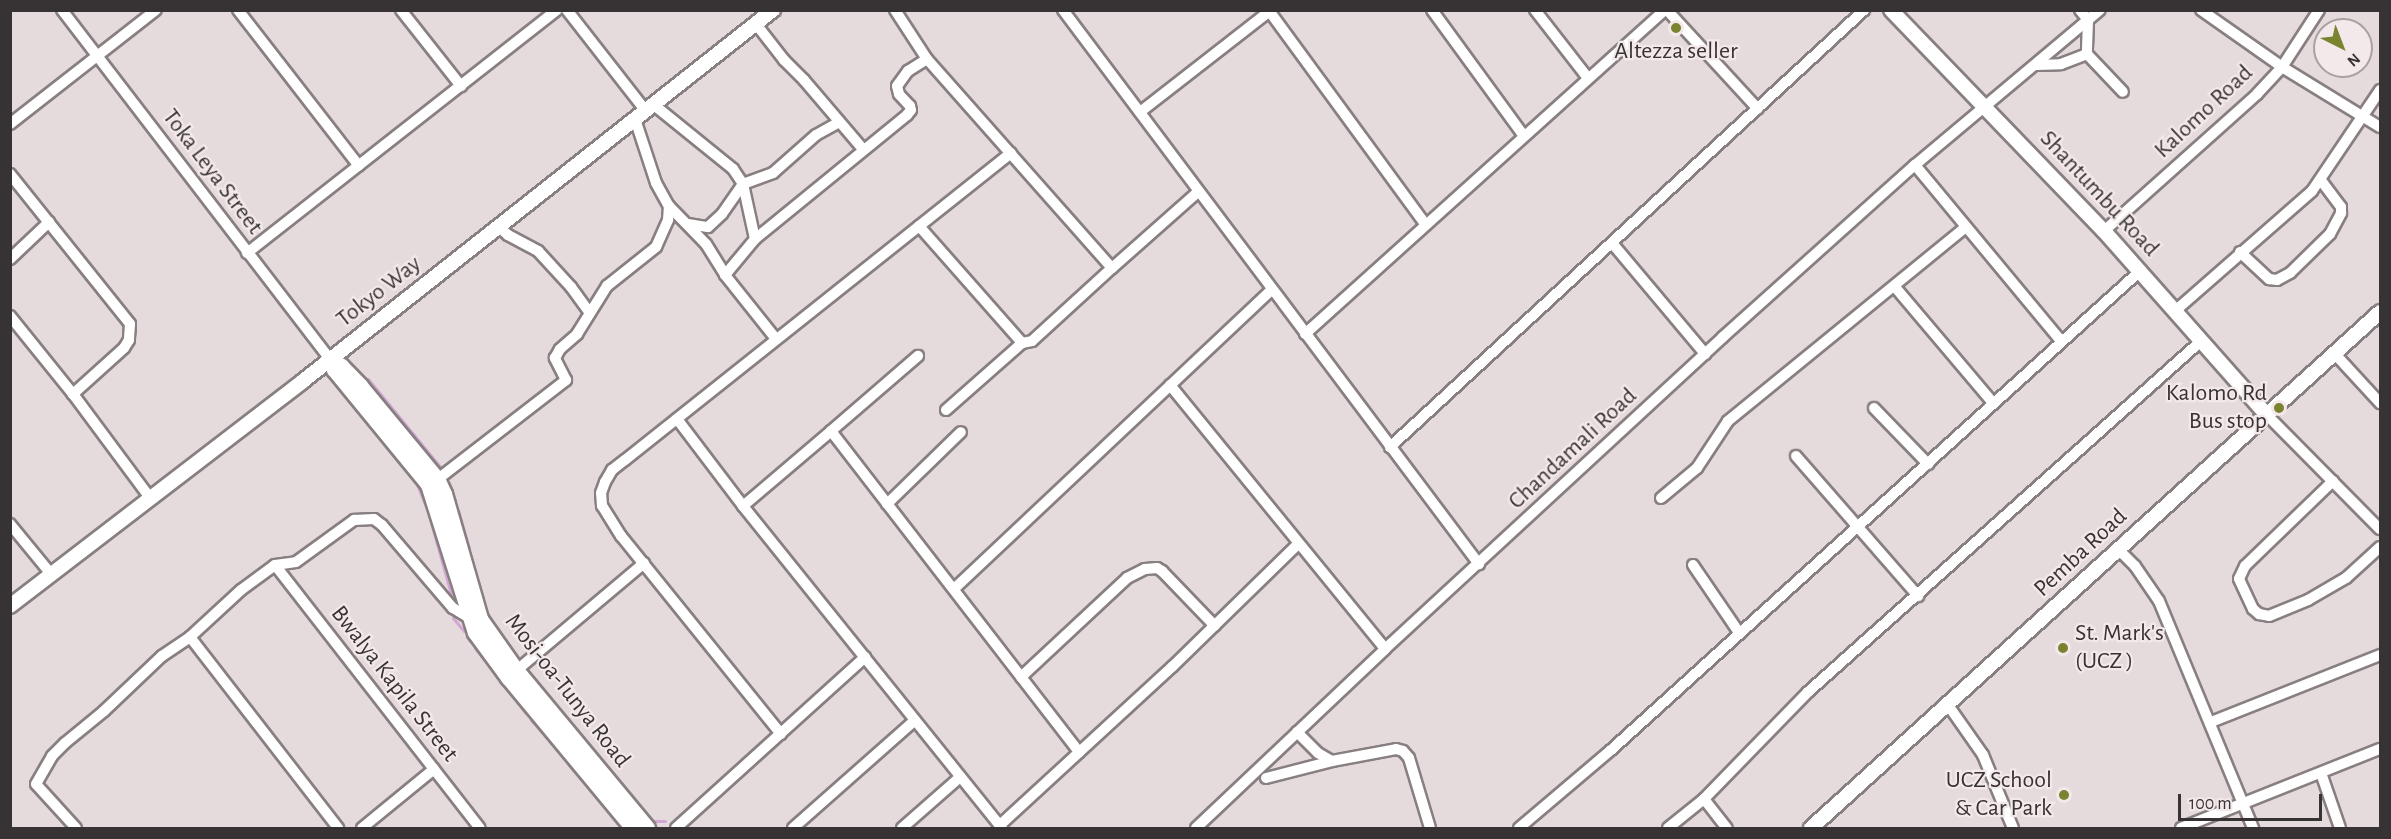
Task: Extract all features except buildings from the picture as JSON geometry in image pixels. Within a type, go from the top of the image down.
[{"type":"main road","name":"Tokyo Way","points":[[10,606],[303,381],[773,10]]},
{"type":"main road","name":"Shantumbu Road","points":[[1891,10],[2104,231],[2266,414]]},
{"type":"main road","name":"Pemba Road","points":[[1811,828],[2380,312]]},
{"type":"main road","points":[[355,338],[350,350],[350,363],[362,386]]},
{"type":"main road","name":"Mosi-oa-Tunya Road","points":[[330,359],[334,370],[345,385],[428,485],[486,649],[632,828]]},
{"type":"main road","name":"Mosi-oa-Tunya Road","points":[[330,359],[342,366],[362,386],[438,479],[445,494],[475,620],[648,828]]},
{"type":"main road","points":[[303,381],[320,376],[329,377],[345,385]]},
{"type":"street","name":"Toka Leya Street","points":[[62,10],[330,359]]},
{"type":"street","points":[[10,124],[98,58],[156,10]]},
{"type":"street","points":[[238,10],[359,166]]},
{"type":"street","points":[[401,10],[461,86]]},
{"type":"street","points":[[247,253],[557,10]]},
{"type":"street","points":[[567,10],[645,112],[709,148],[733,170],[743,184],[755,239]]},
{"type":"street","points":[[895,10],[927,59],[1112,268]]},
{"type":"street","points":[[1063,10],[1271,290],[1479,564]]},
{"type":"street","points":[[1432,10],[1524,136]]},
{"type":"street","points":[[1535,10],[1588,78]]},
{"type":"street","points":[[1305,334],[1666,10],[1758,109]]},
{"type":"street","points":[[1390,447],[1864,10]]},
{"type":"street","points":[[2080,10],[2088,20],[2087,54],[2123,92]]},
{"type":"street","name":"Chandamali Road","points":[[1196,828],[1385,649],[1705,354],[1915,165],[2100,10]]},
{"type":"street","points":[[2201,10],[2282,67],[2380,127]]},
{"type":"street","name":"Kalomo Road","points":[[2104,231],[2212,135],[2282,67],[2319,10]]},
{"type":"street","points":[[1140,112],[1270,11],[1425,224]]},
{"type":"street","points":[[756,24],[784,60],[863,149]]},
{"type":"street","points":[[2037,65],[2061,64],[2087,54]]},
{"type":"street","points":[[725,275],[755,239],[911,110],[899,94],[897,86],[908,71],[927,59]]},
{"type":"street","points":[[2175,311],[2240,252],[2299,204],[2321,180],[2380,90]]},
{"type":"street","points":[[645,112],[656,183],[669,206],[706,244],[725,275],[776,339]]},
{"type":"street","points":[[684,222],[697,227],[708,227],[722,214],[743,184],[773,173],[816,135],[839,122]]},
{"type":"street","points":[[781,734],[609,518],[602,506],[601,493],[612,470],[1011,153]]},
{"type":"street","points":[[1915,165],[1965,228],[2061,340]]},
{"type":"street","points":[[10,174],[125,316],[132,331],[124,348],[73,394]]},
{"type":"street","points":[[2240,252],[2269,279],[2277,280],[2290,273],[2330,234],[2341,213],[2341,207],[2321,180]]},
{"type":"street","points":[[946,410],[1022,343],[1032,341],[1198,192]]},
{"type":"street","points":[[438,479],[566,380],[555,358],[577,334],[607,286],[656,247],[668,220],[669,206]]},
{"type":"street","points":[[10,259],[49,222]]},
{"type":"street","points":[[919,226],[1022,343]]},
{"type":"street","points":[[499,227],[508,235],[538,251],[571,287],[590,314]]},
{"type":"street","points":[[1661,498],[1697,468],[1728,421],[1965,228]]},
{"type":"street","points":[[1612,243],[1705,354]]},
{"type":"street","points":[[1519,828],[1740,634],[2061,340],[2140,271]]},
{"type":"street","points":[[1895,287],[1993,403]]},
{"type":"street","points":[[954,589],[1271,290]]},
{"type":"street","points":[[10,316],[73,394],[151,499]]},
{"type":"street","points":[[10,336],[20,328]]},
{"type":"street","points":[[1668,828],[1704,799],[1808,692],[1918,596],[2200,340]]},
{"type":"street","points":[[2335,354],[2380,403]]},
{"type":"street","points":[[743,506],[918,356]]},
{"type":"street","points":[[1170,385],[1385,649]]},
{"type":"street","points":[[1874,408],[1928,464]]},
{"type":"street","points":[[2266,414],[2380,529]]},
{"type":"street","points":[[677,419],[743,506],[1001,827],[1215,626],[1299,543]]},
{"type":"street","points":[[831,432],[1079,752]]},
{"type":"street","points":[[887,504],[961,432]]},
{"type":"street","points":[[1796,456],[1918,596]]},
{"type":"street","points":[[2333,481],[2245,566],[2239,579],[2253,609],[2259,614],[2269,616],[2308,600],[2346,578],[2380,547]]},
{"type":"street","points":[[76,828],[36,783],[52,756],[162,656],[190,637],[213,614],[275,566],[296,561],[354,520],[374,519],[453,608],[475,620]]},
{"type":"street","points":[[10,524],[51,574]]},
{"type":"street","points":[[2118,549],[2135,566],[2159,601],[2253,828]]},
{"type":"street","points":[[517,670],[644,563]]},
{"type":"street","points":[[1693,565],[1740,634]]},
{"type":"street","name":"Bwalya Kapila Street","points":[[275,566],[480,828]]},
{"type":"street","points":[[1021,677],[1127,578],[1145,569],[1157,568],[1162,571],[1215,626]]},
{"type":"street","points":[[190,637],[338,828]]},
{"type":"street","points":[[2211,722],[2380,655]]},
{"type":"street","points":[[676,828],[865,657]]},
{"type":"street","points":[[1948,705],[1983,755],[2013,828]]},
{"type":"street","points":[[793,828],[914,721]]},
{"type":"street","points":[[1297,732],[1317,753],[1332,761]]},
{"type":"street","points":[[1266,778],[1332,761],[1396,749],[1403,751],[1409,758],[1430,828]]},
{"type":"street","points":[[2181,828],[2380,749]]},
{"type":"street","points":[[362,828],[434,769]]},
{"type":"street","points":[[2322,773],[2340,828]]},
{"type":"street","points":[[902,828],[960,777]]},
{"type":"street","points":[[1704,799],[1727,828]]},
{"type":"waterway","points":[[368,379],[442,469]]},
{"type":"waterway","points":[[350,402],[416,482],[428,512],[453,601]]},
{"type":"waterway","points":[[449,483],[455,500]]},
{"type":"waterway","points":[[458,510],[469,548]]},
{"type":"waterway","points":[[472,562],[483,597]]},
{"type":"waterway","points":[[486,611],[495,627]]},
{"type":"waterway","points":[[453,618],[464,631]]},
{"type":"waterway","points":[[501,635],[508,646]]},
{"type":"waterway","points":[[467,637],[470,641]]},
{"type":"waterway","points":[[475,648],[489,665]]},
{"type":"waterway","points":[[529,672],[554,703]]},
{"type":"waterway","points":[[497,675],[507,689]]},
{"type":"waterway","points":[[513,696],[526,713]]},
{"type":"waterway","points":[[559,711],[573,726]]},
{"type":"waterway","points":[[531,720],[557,749]]},
{"type":"waterway","points":[[588,744],[611,772]]},
{"type":"waterway","points":[[568,764],[595,795]]},
{"type":"waterway","points":[[618,780],[626,790]]},
{"type":"waterway","points":[[634,800],[652,821],[665,821]]},
{"type":"waterway","points":[[600,801],[605,807]]},
{"type":"waterway","points":[[610,813],[622,828]]},
{"type":"place","name":"Altezza seller","points":[[1676,28]]},
{"type":"place","name":"Kalomo Rd Bus stop","points":[[2279,408]]},
{"type":"place","name":"St. Mark's (UCZ )","points":[[2063,648]]},
{"type":"place","name":"UCZ School & Car Park","points":[[2064,795]]}]
